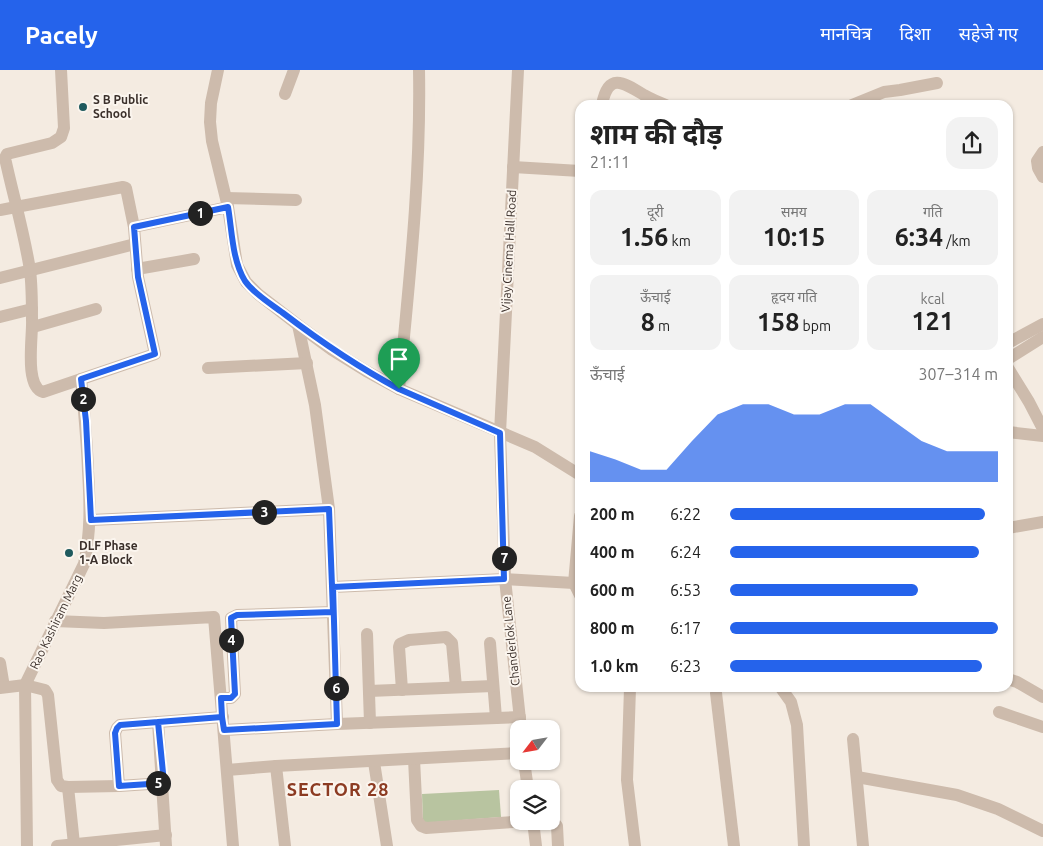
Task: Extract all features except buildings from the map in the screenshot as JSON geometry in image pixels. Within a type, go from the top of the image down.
[{"type":"street","points":[[0,210],[16,207],[123,187],[127,190],[134,227],[137,269],[155,354],[43,392],[38,391],[35,386],[30,356],[33,327],[30,271],[16,207],[5,158],[7,154],[52,143],[61,137],[64,128],[62,70]]},
{"type":"street","points":[[218,70],[211,103],[212,142],[227,202],[237,264],[246,282],[258,294],[298,325],[366,372],[399,389],[535,447],[575,472]]},
{"type":"street","points":[[285,94],[294,70]]},
{"type":"street","points":[[399,389],[417,178],[420,121],[419,70]]},
{"type":"street","name":"Vijay Cinema Hall Road","points":[[500,433],[518,70]]},
{"type":"street","points":[[603,100],[605,91],[611,85],[618,82],[626,84],[654,100]]},
{"type":"street","points":[[864,100],[884,92],[937,83]]},
{"type":"street","points":[[1043,152],[1037,161],[1038,168],[1043,177]]},
{"type":"street","points":[[513,167],[575,171]]},
{"type":"street","points":[[134,227],[227,202],[296,200]]},
{"type":"street","points":[[0,278],[135,244]]},
{"type":"street","points":[[137,269],[194,259]]},
{"type":"street","points":[[0,317],[32,309]]},
{"type":"street","points":[[33,327],[96,309]]},
{"type":"street","points":[[1013,340],[1043,324]]},
{"type":"street","points":[[298,325],[315,405],[329,509],[337,724]]},
{"type":"street","points":[[1013,356],[1043,337]]},
{"type":"street","points":[[208,368],[307,363]]},
{"type":"street","points":[[1013,376],[1043,429]]},
{"type":"street","name":"Rao Kashiram Marg","points":[[25,685],[84,564],[88,545],[91,520],[86,421],[81,379]]},
{"type":"street","name":"Chanderlok Lane","points":[[500,433],[504,579],[520,720]]},
{"type":"street","points":[[1013,433],[1043,436]]},
{"type":"street","points":[[91,520],[329,509]]},
{"type":"street","points":[[1013,527],[1043,522]]},
{"type":"street","points":[[333,587],[504,579],[575,589]]},
{"type":"street","points":[[221,698],[231,698],[235,694],[231,618],[237,615],[333,612]]},
{"type":"street","points":[[55,621],[104,623],[214,617],[233,846]]},
{"type":"street","points":[[367,634],[370,723]]},
{"type":"street","points":[[402,690],[400,644],[409,640],[446,637],[452,643],[456,687]]},
{"type":"street","points":[[490,643],[496,718]]},
{"type":"street","points":[[0,663],[2,688],[25,685],[41,688],[48,695],[57,780],[61,786],[119,786],[164,783]]},
{"type":"street","points":[[1013,680],[1043,697]]},
{"type":"street","points":[[25,685],[27,846]]},
{"type":"street","points":[[369,691],[493,686]]},
{"type":"street","points":[[630,692],[627,780],[635,846]]},
{"type":"street","points":[[787,692],[797,725],[804,846]]},
{"type":"street","points":[[716,693],[734,846]]},
{"type":"street","points":[[998,712],[1043,727]]},
{"type":"street","points":[[119,786],[115,733],[120,725],[222,717]]},
{"type":"street","points":[[224,730],[496,718],[510,721]]},
{"type":"street","points":[[56,846],[166,841],[164,783],[158,722]]},
{"type":"street","points":[[853,739],[863,846]]},
{"type":"street","points":[[227,770],[510,754]]},
{"type":"street","points":[[414,759],[417,820],[421,826],[426,828],[510,822]]},
{"type":"street","points":[[374,762],[388,846]]},
{"type":"street","points":[[276,766],[285,846]]},
{"type":"street","points":[[857,777],[957,795],[998,809],[1043,831]]},
{"type":"street","points":[[68,787],[74,844]]},
{"type":"street","points":[[534,830],[536,846]]},
{"type":"street","points":[[557,830],[558,846]]},
{"type":"green space","points":[[499,790],[501,817],[423,823],[422,794]]},
{"type":"place","name":"S B Public School","points":[[83,107]]},
{"type":"place","name":"DLF Phase 1-A Block","points":[[69,553]]},
{"type":"district","name":"SECTOR 28","points":[[338,790]]},
{"type":"route","points":[[399,389],[366,372],[332,350],[258,294],[246,282],[237,264],[228,207],[134,227],[138,277],[155,354],[81,379],[86,421],[91,520],[329,509],[333,587],[333,612],[237,615],[231,618],[235,694],[231,698],[221,698],[222,717],[158,722],[120,725],[115,733],[119,786],[164,783],[158,722],[222,717],[224,730],[337,724],[333,587],[504,579],[500,433],[399,389]]}]
